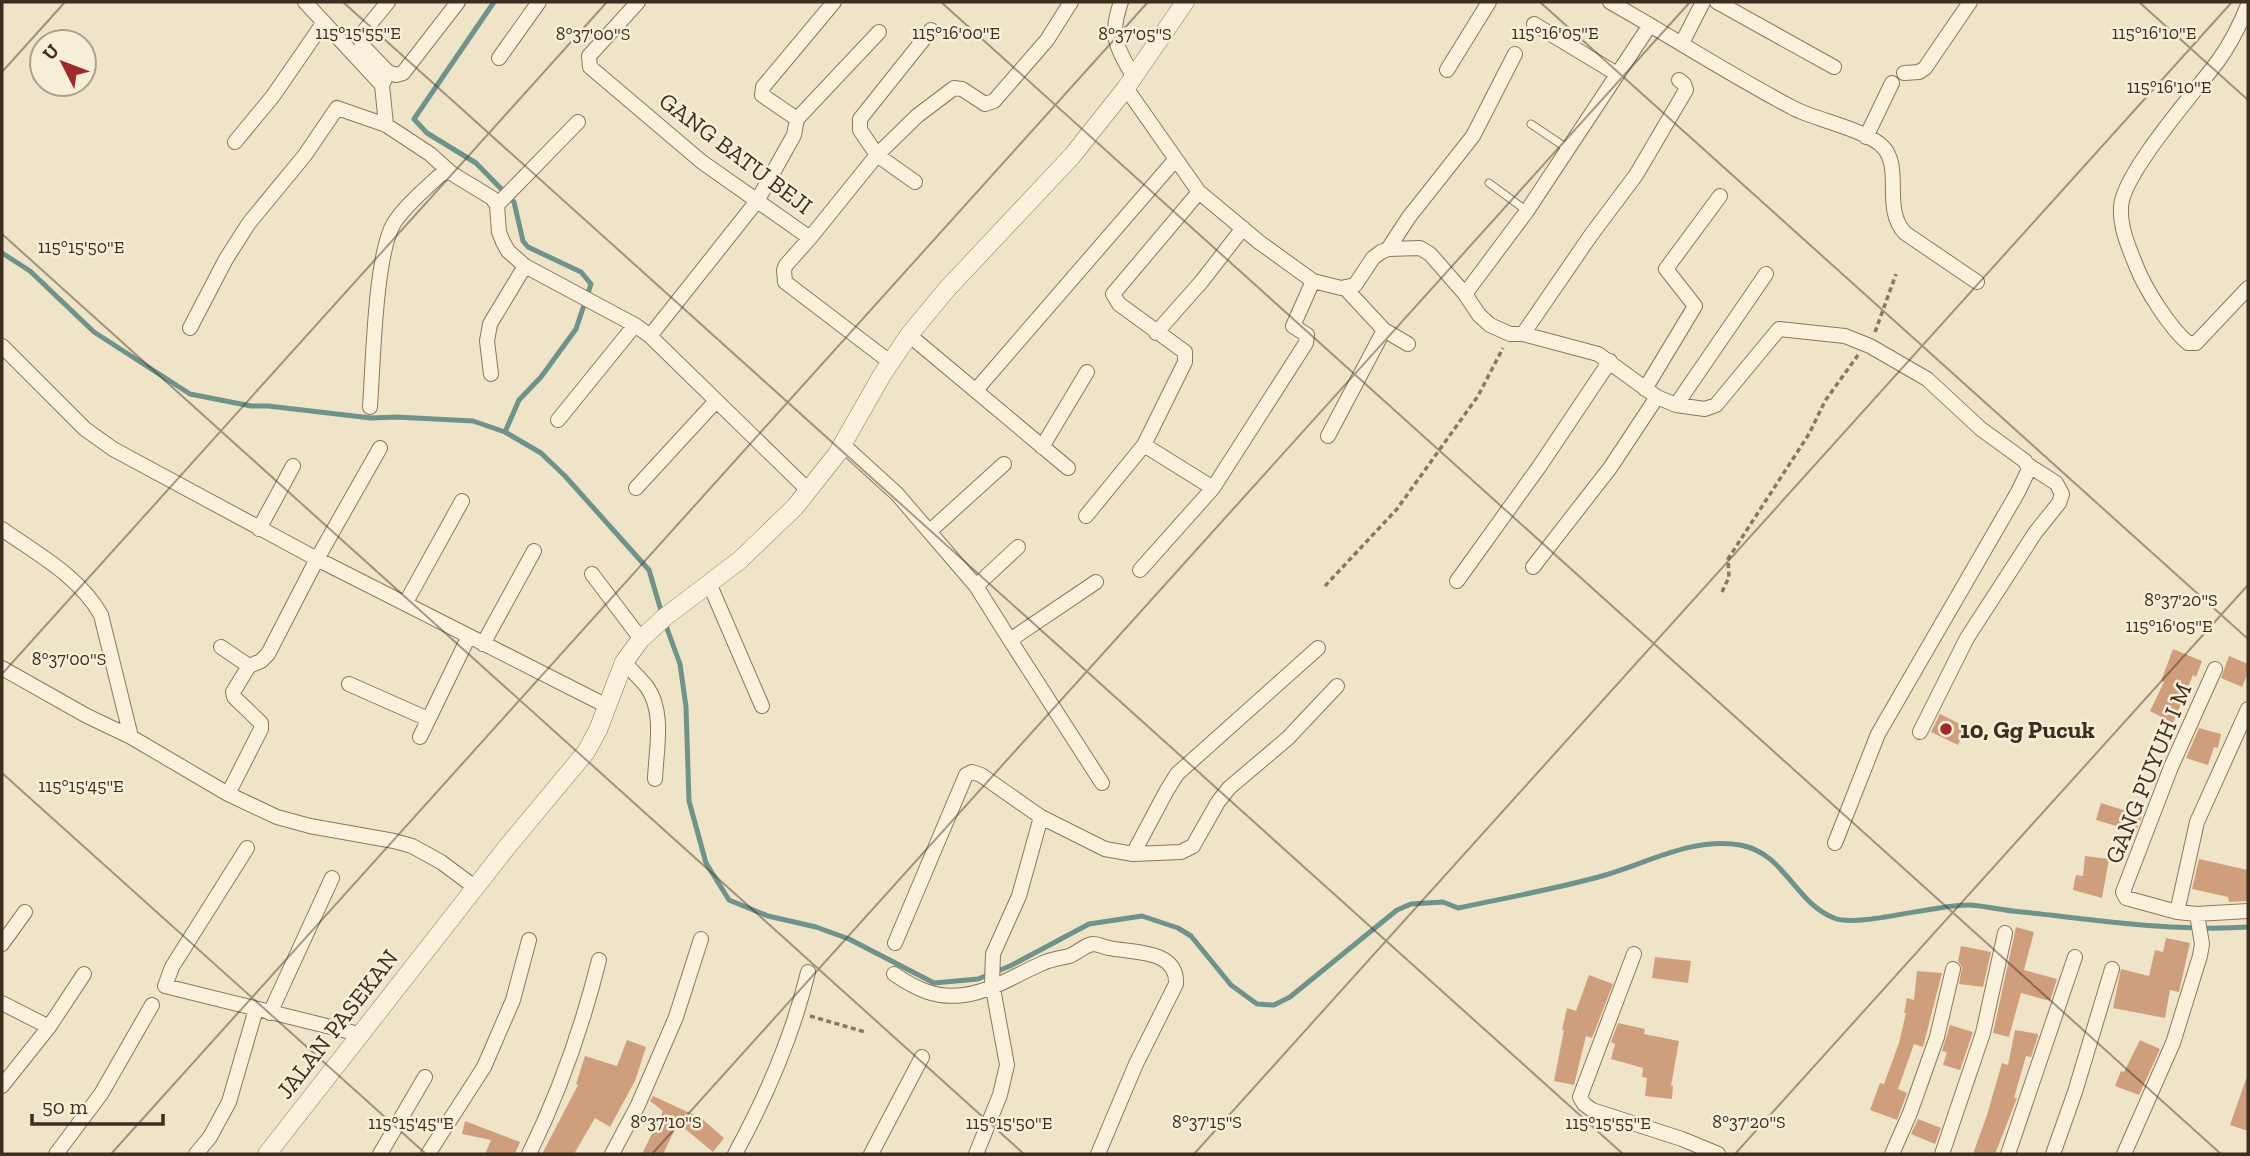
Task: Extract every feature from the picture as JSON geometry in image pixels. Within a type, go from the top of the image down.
[{"type":"street","points":[[305,2],[355,58],[386,78],[403,73],[458,2]]},
{"type":"street","points":[[386,125],[386,78],[362,45],[361,35],[388,2]]},
{"type":"street","points":[[499,58],[539,2]]},
{"type":"street","name":"GANG BATU BEJI","points":[[638,2],[589,56],[590,67],[702,162],[810,237],[786,265],[786,282],[890,362]]},
{"type":"street","points":[[797,119],[767,100],[762,95],[762,87],[834,2]]},
{"type":"street","points":[[810,237],[877,155],[917,116],[954,88],[962,89],[985,104],[994,101],[1047,40],[1071,2]]},
{"type":"street","points":[[1121,2],[1113,32],[1129,82],[1175,160],[1199,192],[1313,281],[1345,288],[1355,285],[1373,258],[1388,249],[1409,217],[1473,136],[1515,54]]},
{"type":"street","name":"JALAN PASEKAN","points":[[267,1154],[359,1034],[586,752],[624,663],[641,639],[758,545],[809,491],[842,444],[909,335],[947,289],[1072,156],[1129,82],[1185,2]]},
{"type":"street","points":[[1447,70],[1489,2]]},
{"type":"street","points":[[1610,2],[1798,111],[1836,124],[1874,142],[1889,157],[1892,208],[1898,226],[1977,282]]},
{"type":"street","points":[[1682,43],[1703,2]]},
{"type":"street","points":[[1717,2],[1834,67]]},
{"type":"street","points":[[1904,73],[1919,72],[1925,68],[1970,2]]},
{"type":"street","points":[[2248,5],[2237,33],[2126,185],[2120,206],[2123,233],[2146,288],[2188,343],[2196,343],[2248,288]]},
{"type":"street","points":[[235,142],[273,96],[324,22]]},
{"type":"street","points":[[1534,24],[1617,74]]},
{"type":"street","points":[[1465,294],[1527,211],[1650,25]]},
{"type":"street","points":[[915,182],[877,155],[860,130],[860,119],[931,30]]},
{"type":"street","points":[[650,336],[757,201],[794,135],[797,119],[880,32]]},
{"type":"street","points":[[1517,334],[1642,166],[1686,90],[1679,80]]},
{"type":"street","points":[[1874,142],[1892,83]]},
{"type":"street","points":[[190,328],[226,258],[249,223],[305,155],[337,108],[386,125],[430,153],[451,173],[482,190],[497,205],[499,232],[508,251],[526,266],[635,325],[650,336],[809,491]]},
{"type":"street","points":[[497,205],[578,122]]},
{"type":"street","points":[[976,390],[1175,160]]},
{"type":"street","points":[[370,407],[379,289],[388,236],[402,212],[439,176],[446,172],[451,173]]},
{"type":"street","points":[[1086,516],[1144,444],[1185,362],[1185,352],[1182,349],[1119,304],[1112,294],[1199,192]]},
{"type":"street","points":[[1534,567],[1610,468],[1695,306],[1666,269],[1720,196]]},
{"type":"street","points":[[1156,332],[1202,281],[1243,228]]},
{"type":"street","points":[[1388,249],[1422,249],[1465,294],[1485,320],[1517,334],[1598,354],[1651,393],[1676,405],[1705,409],[1716,405],[1779,329],[1845,335],[1927,379],[1981,429],[2056,483],[2062,494],[2059,503],[2004,579],[1967,638],[1920,732]]},
{"type":"street","points":[[491,374],[487,341],[490,324],[526,266]]},
{"type":"street","points":[[1676,405],[1766,274]]},
{"type":"street","points":[[1140,570],[1213,488],[1306,343],[1307,335],[1293,326],[1313,281]]},
{"type":"street","points":[[1345,288],[1384,330],[1408,344]]},
{"type":"street","points":[[558,420],[635,325]]},
{"type":"street","points":[[1328,436],[1384,330]]},
{"type":"street","points":[[909,335],[1068,468]]},
{"type":"street","points":[[2,346],[98,439],[259,529],[468,638],[607,706]]},
{"type":"street","points":[[1457,581],[1539,467],[1610,361]]},
{"type":"street","points":[[1042,447],[1087,372]]},
{"type":"street","points":[[636,488],[716,401]]},
{"type":"street","points":[[842,444],[897,494],[976,586],[1102,783]]},
{"type":"street","points":[[1144,444],[1213,488]]},
{"type":"street","points":[[229,794],[261,729],[257,717],[234,697],[233,692],[249,667],[261,662],[268,654],[317,559],[380,448]]},
{"type":"street","points":[[930,531],[1004,464]]},
{"type":"street","points":[[1835,844],[1878,734],[2018,492],[2027,474],[2028,465]]},
{"type":"street","points":[[259,529],[293,466]]},
{"type":"street","points":[[405,604],[462,501]]},
{"type":"street","points":[[2,529],[72,578],[93,601],[101,615],[131,737]]},
{"type":"street","points":[[976,586],[1018,547]]},
{"type":"street","points":[[482,644],[534,551]]},
{"type":"street","points":[[592,574],[641,639]]},
{"type":"street","points":[[1010,640],[1096,582]]},
{"type":"street","points":[[709,583],[762,706]]},
{"type":"street","points":[[421,737],[468,638]]},
{"type":"street","points":[[221,647],[249,667]]},
{"type":"street","points":[[1133,854],[1177,774],[1318,648]]},
{"type":"street","points":[[624,663],[647,688],[654,700],[657,727],[654,779]]},
{"type":"street","points":[[2,668],[87,716],[131,737],[229,794],[277,817],[412,846],[441,862],[476,888]]},
{"type":"street","name":"GANG PUYUH I M","points":[[2177,912],[2126,898],[2124,895],[2171,768],[2216,669]]},
{"type":"street","points":[[349,684],[428,719]]},
{"type":"street","points":[[895,943],[966,775],[972,772],[981,775],[1041,817],[1105,849],[1133,854],[1181,852],[1193,846],[1218,802],[1230,788],[1288,738],[1337,686]]},
{"type":"street","points":[[2248,709],[2197,822],[2177,912],[2198,919],[2248,911]]},
{"type":"street","points":[[976,1154],[1000,1095],[1007,1065],[992,985],[991,965],[996,945],[1019,896],[1041,817]]},
{"type":"street","points":[[247,848],[173,967],[165,985],[359,1034]]},
{"type":"street","points":[[196,1154],[210,1137],[229,1102],[263,1011],[332,878]]},
{"type":"street","points":[[2,944],[25,912]]},
{"type":"street","points":[[2124,1154],[2173,1043],[2202,944],[2198,919]]},
{"type":"street","points":[[1942,1154],[1983,1033],[2005,933]]},
{"type":"street","points":[[612,1154],[638,1105],[676,1017],[701,939]]},
{"type":"street","points":[[428,1154],[484,1067],[513,1000],[529,940]]},
{"type":"street","points":[[894,974],[929,994],[965,995],[1046,961],[1073,955],[1085,946],[1095,944],[1154,954],[1172,967],[1176,984],[1136,1064],[1098,1154]]},
{"type":"street","points":[[1634,954],[1580,1097],[1592,1110],[1682,1139],[1718,1154]]},
{"type":"street","points":[[2008,1154],[2075,957]]},
{"type":"street","points":[[529,1154],[552,1106],[584,1019],[599,960]]},
{"type":"street","points":[[1892,1154],[1937,1037],[1953,969]]},
{"type":"street","points":[[2053,1154],[2075,1092],[2112,969]]},
{"type":"street","points":[[735,1154],[774,1072],[798,1013],[808,972]]},
{"type":"street","points":[[2,1086],[49,1027],[84,974]]},
{"type":"street","points":[[2,1003],[49,1027]]},
{"type":"street","points":[[56,1154],[101,1094],[152,1005]]},
{"type":"street","points":[[871,1154],[922,1057]]},
{"type":"street","points":[[380,1154],[425,1077]]},
{"type":"lane","points":[[1531,124],[1568,150]]},
{"type":"lane","points":[[1489,183],[1527,211]]},
{"type":"path","points":[[1721,592],[1729,577],[1728,559],[1809,434],[1825,401],[1867,345],[1896,275]]},
{"type":"path","points":[[1325,586],[1396,509],[1478,396],[1517,334]]},
{"type":"path","points":[[798,1013],[865,1032]]},
{"type":"building","points":[[2173,649],[2202,661],[2196,677],[2193,675],[2173,723],[2150,711],[2164,682],[2161,681]]},
{"type":"building","points":[[2229,656],[2248,664],[2242,687],[2221,678]]},
{"type":"building","name":"10, Gg Pucuk","points":[[1940,714],[1966,727],[1958,745],[1931,732]]},
{"type":"building","points":[[2199,728],[2221,734],[2218,748],[2214,747],[2208,765],[2186,758]]},
{"type":"building","points":[[2101,803],[2142,816],[2136,832],[2096,820]]},
{"type":"building","points":[[2085,856],[2109,859],[2102,898],[2073,890],[2076,875],[2083,876]]},
{"type":"building","points":[[2199,859],[2248,870],[2248,901],[2229,902],[2228,897],[2192,889]]},
{"type":"building","points":[[2016,927],[2034,932],[2024,970],[2057,979],[2050,1001],[2021,993],[2009,1037],[1993,1033]]},
{"type":"building","points":[[2166,938],[2190,943],[2179,992],[2170,990],[2165,1018],[2113,1008],[2121,969],[2149,976],[2155,950],[2163,952]]},
{"type":"building","points":[[1961,946],[1991,952],[1983,987],[1959,984],[1962,967],[1958,961]]},
{"type":"building","points":[[1655,957],[1691,961],[1688,983],[1652,978]]},
{"type":"building","points":[[1917,971],[1942,973],[1923,1047],[1914,1044],[1898,1089],[1907,1093],[1897,1120],[1870,1110],[1880,1083],[1884,1084],[1899,1043],[1907,998],[1914,1000]]},
{"type":"building","points":[[1589,975],[1613,984],[1592,1038],[1586,1036],[1574,1085],[1554,1081],[1567,1008],[1576,1011]]},
{"type":"building","points":[[1618,1023],[1645,1029],[1644,1034],[1679,1041],[1671,1086],[1672,1099],[1645,1096],[1647,1078],[1642,1077],[1643,1068],[1611,1059],[1615,1044],[1611,1042]]},
{"type":"building","points":[[1950,1025],[1973,1032],[1960,1070],[1943,1065],[1947,1052],[1942,1051]]},
{"type":"building","points":[[2015,1030],[2038,1034],[2031,1057],[2026,1056],[2014,1098],[2017,1098],[1995,1154],[1973,1154],[2002,1063],[2008,1065]]},
{"type":"building","points":[[627,1040],[646,1047],[635,1081],[610,1127],[595,1118],[574,1154],[542,1154],[578,1085],[576,1084],[585,1056],[617,1066]]},
{"type":"building","points":[[2140,1040],[2160,1049],[2139,1095],[2115,1086]]},
{"type":"building","points":[[2248,1079],[2248,1131],[2230,1125]]},
{"type":"building","points":[[653,1096],[701,1118],[724,1138],[713,1152],[678,1123],[663,1154],[642,1154],[663,1111],[650,1101]]},
{"type":"building","points":[[1918,1119],[1941,1128],[1935,1144],[1911,1134]]},
{"type":"building","points":[[465,1121],[520,1142],[515,1154],[485,1154],[491,1140],[462,1134]]},
{"type":"waterway","points":[[494,2],[414,119],[427,133],[476,163],[514,202],[523,241],[528,247],[581,272],[591,284],[576,329],[541,377],[519,400],[505,432]]},
{"type":"waterway","points":[[2,253],[30,271],[94,332],[190,394],[251,406],[371,418],[473,421],[505,432],[541,453],[649,570],[662,614]]},
{"type":"waterway","points":[[665,623],[680,664],[686,707],[689,801],[706,863],[729,900],[768,916],[816,927],[849,939],[934,983],[978,979],[1010,966],[1089,924],[1142,916],[1178,928],[1191,936],[1231,985],[1257,1004],[1274,1005],[1290,997],[1397,910],[1411,904],[1443,902],[1458,908],[1584,881],[1687,848],[1722,844],[1740,845],[1768,858],[1820,911],[1845,920],[1970,905],[2135,924],[2192,928],[2248,927]]},
{"type":"place","name":"10, Gg Pucuk","points":[[1946,729]]}]
